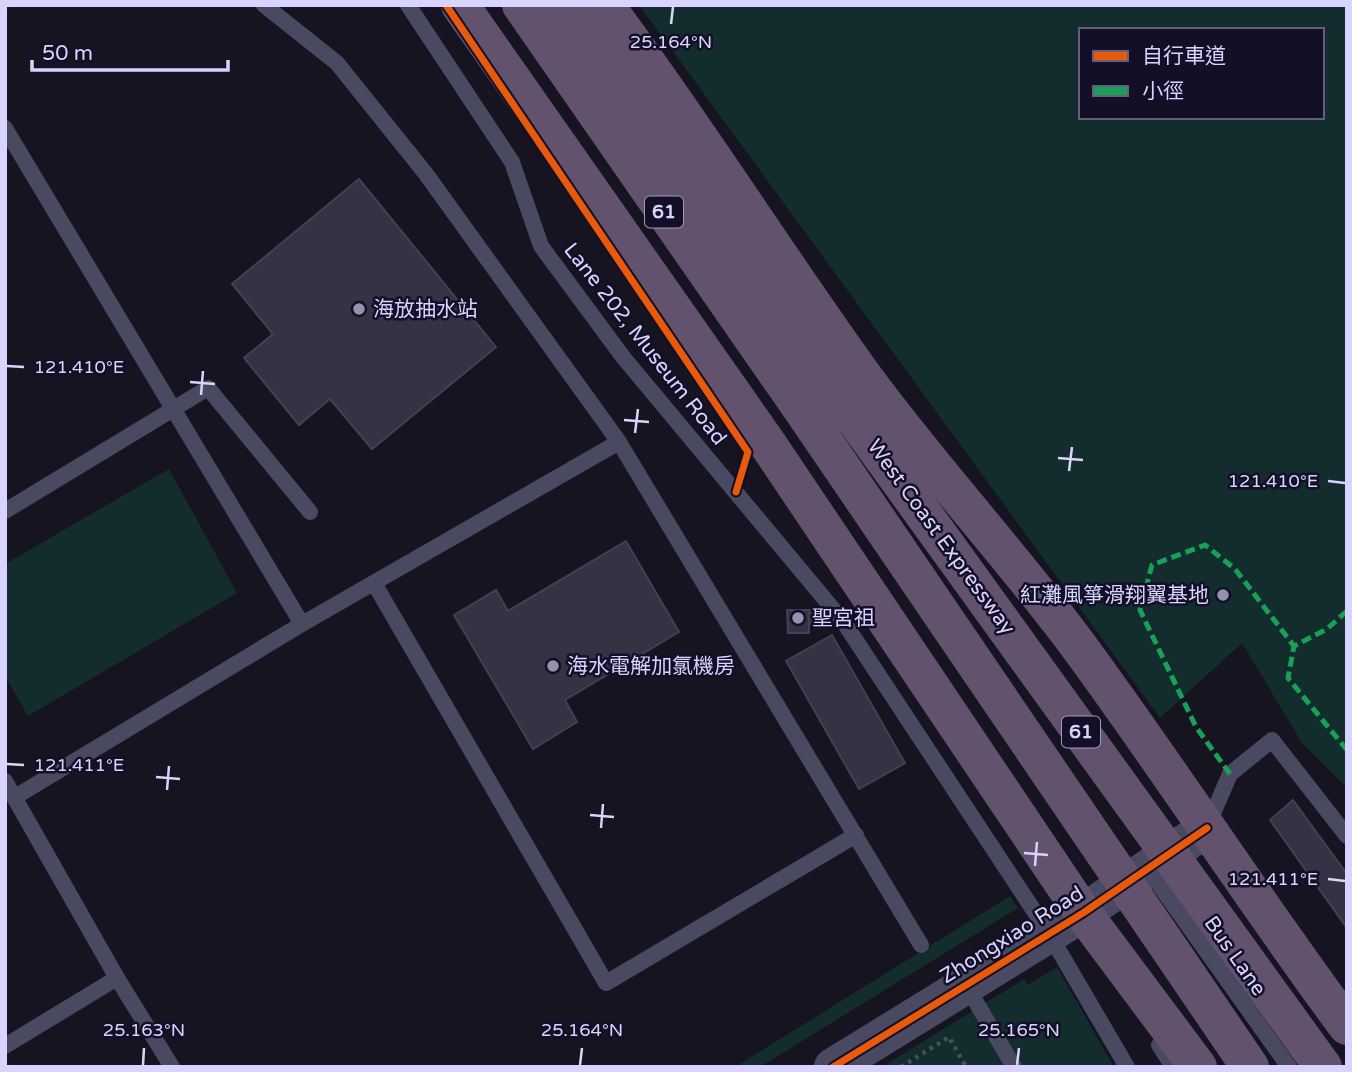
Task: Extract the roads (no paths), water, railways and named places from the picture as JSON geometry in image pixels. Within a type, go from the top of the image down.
[{"type":"highway","points":[[460,5],[767,443],[971,742],[1083,913],[1198,1067]]},
{"type":"highway","name":"West Coast Expressway","points":[[521,5],[808,418],[1250,1067]]},
{"type":"highway","name":"West Coast Expressway","points":[[561,5],[831,386],[1324,1067]]},
{"type":"highway","points":[[605,5],[917,448],[1078,645],[1208,828],[1247,891],[1347,1026]]},
{"type":"street","name":"Zhongxiao Road","points":[[833,1067],[1048,932],[1083,913],[1208,828]]},
{"type":"lane","points":[[264,5],[337,64],[426,174],[619,442],[921,944]]},
{"type":"lane","name":"Lane 202, Museum Road","points":[[408,5],[512,162],[541,246],[623,357],[843,621],[1048,932],[1126,1067]]},
{"type":"lane","points":[[5,128],[302,624]]},
{"type":"lane","points":[[5,511],[208,388],[310,512]]},
{"type":"lane","points":[[15,797],[302,624],[619,442]]},
{"type":"lane","points":[[374,583],[606,983],[856,835]]},
{"type":"lane","points":[[1347,836],[1272,740],[1230,774],[1208,828],[1237,855],[1347,1004]]},
{"type":"lane","points":[[5,780],[117,978],[172,1067]]},
{"type":"lane","name":"Bus Lane","points":[[1148,869],[1289,1067]]},
{"type":"lane","points":[[1083,913],[1101,958],[1173,1067]]},
{"type":"lane","points":[[5,1046],[117,978]]},
{"type":"lane","points":[[965,984],[1014,1067]]},
{"type":"place","name":"海放抽水站","points":[[359,309]]},
{"type":"place","name":"紅灘風箏滑翔翼基地","points":[[1223,595]]},
{"type":"place","name":"聖宮祖","points":[[798,618]]},
{"type":"place","name":"海水電解加氯機房","points":[[553,666]]}]
